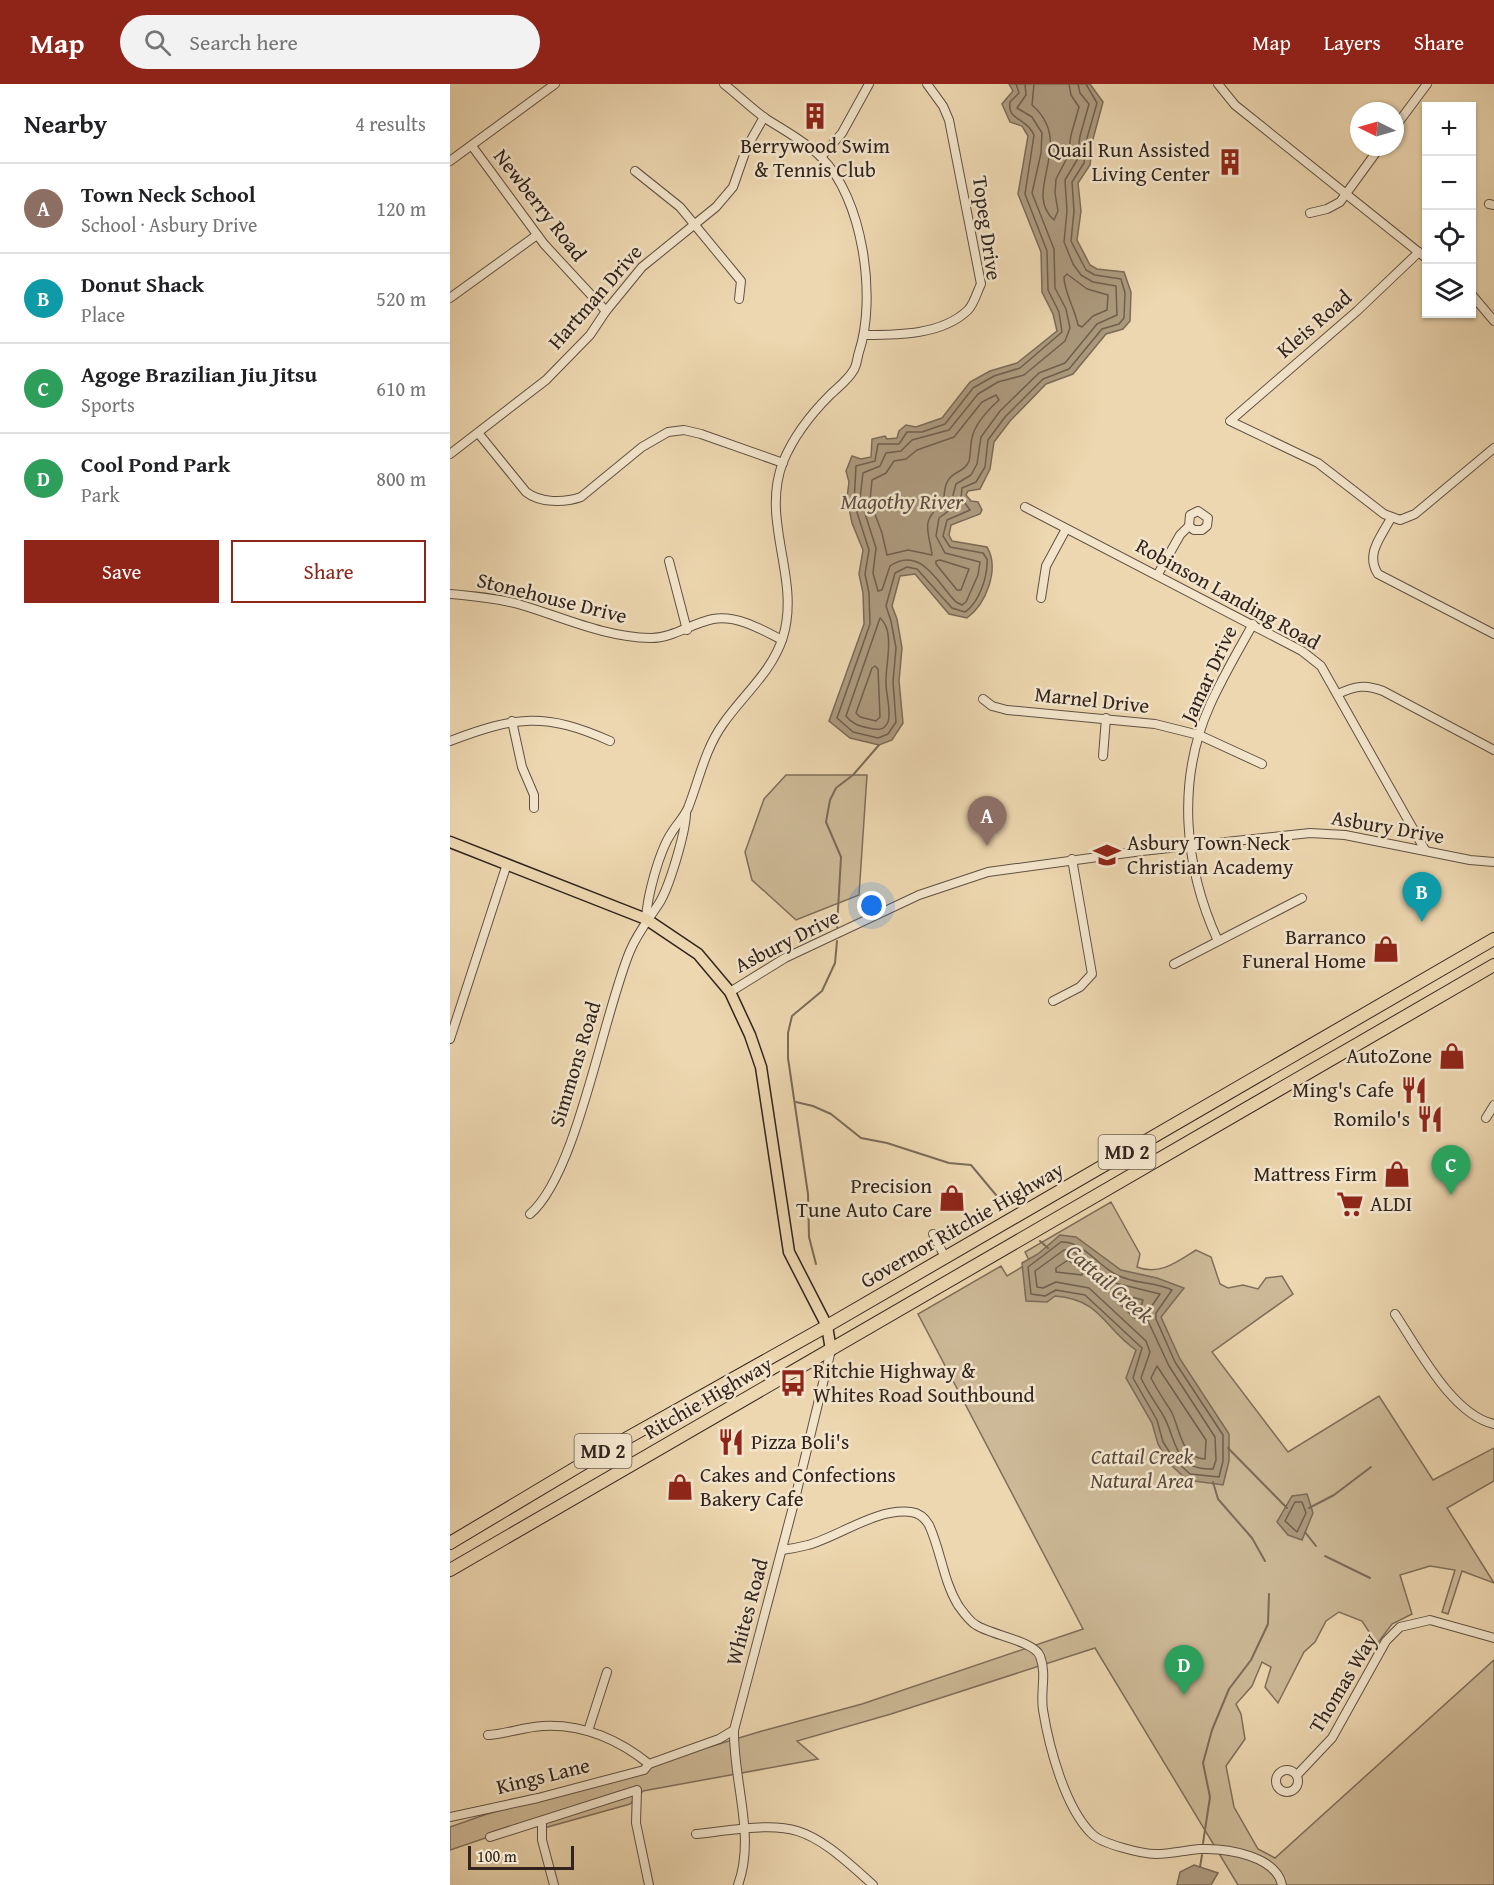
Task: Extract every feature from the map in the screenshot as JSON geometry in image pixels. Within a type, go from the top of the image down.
[{"type":"highway","name":"Governor Ritchie Highway","points":[[450,1543],[604,1451],[827,1326],[1494,939]]},
{"type":"highway","name":"Governor Ritchie Highway","points":[[831,1350],[1494,965]]},
{"type":"highway","name":"Ritchie Highway","points":[[450,1570],[831,1350]]},
{"type":"main road","points":[[450,842],[506,867],[646,919],[698,954],[730,992],[750,1035],[761,1067],[789,1252],[827,1326],[831,1350]]},
{"type":"street","points":[[450,162],[555,84]]},
{"type":"street","points":[[646,919],[659,904],[685,835],[686,813],[709,748],[722,725],[765,673],[782,640],[789,608],[789,594],[777,537],[775,498],[783,463],[804,424],[854,370],[865,335],[865,275],[858,231],[848,200],[821,157],[764,117],[724,84]]},
{"type":"street","points":[[821,157],[842,133],[869,84]]},
{"type":"street","name":"Topeg Drive","points":[[865,335],[898,335],[944,324],[969,309],[981,284],[949,120],[943,106],[927,84]]},
{"type":"street","points":[[1218,84],[1229,100],[1422,255]]},
{"type":"street","points":[[1404,115],[1427,84]]},
{"type":"street","name":"Hartman Drive","points":[[450,454],[479,434],[546,380],[590,335],[606,310],[642,267],[694,222],[716,207],[733,187],[747,147],[764,117]]},
{"type":"street","name":"Newberry Road","points":[[472,146],[537,235],[606,310]]},
{"type":"street","points":[[1311,213],[1333,207],[1346,194],[1373,156]]},
{"type":"street","points":[[635,171],[680,207],[694,222],[741,281],[739,299]]},
{"type":"street","points":[[450,298],[537,235]]},
{"type":"street","name":"Kleis Road","points":[[1391,518],[1318,463],[1230,421],[1351,316],[1419,252]]},
{"type":"street","points":[[1476,299],[1492,316]]},
{"type":"street","points":[[479,434],[526,492],[533,497],[552,500],[569,501],[581,496],[642,447],[668,432],[684,430],[701,434],[783,463]]},
{"type":"street","points":[[1494,448],[1415,514],[1400,520],[1391,518],[1373,552],[1373,564],[1378,574],[1494,634]]},
{"type":"street","name":"Robinson Landing Road","points":[[1025,507],[1252,624],[1302,651],[1321,666],[1425,850]]},
{"type":"street","points":[[1158,574],[1180,535],[1189,526]]},
{"type":"street","points":[[1041,598],[1046,566],[1065,529]]},
{"type":"street","points":[[669,561],[687,630]]},
{"type":"street","name":"Stonehouse Drive","points":[[450,594],[515,603],[600,632],[654,638],[687,630],[712,619],[734,620],[755,626],[782,640]]},
{"type":"street","name":"Jamar Drive","points":[[1218,941],[1203,909],[1195,880],[1188,795],[1199,735],[1210,706],[1252,624]]},
{"type":"street","points":[[1338,694],[1356,686],[1369,685],[1383,690],[1494,750]]},
{"type":"street","name":"Marnel Drive","points":[[983,699],[992,706],[1006,710],[1155,724],[1199,735],[1263,764]]},
{"type":"street","points":[[1103,756],[1106,718]]},
{"type":"street","points":[[450,741],[488,726],[512,721],[557,722],[610,741]]},
{"type":"street","points":[[512,721],[522,767],[534,795],[534,808]]},
{"type":"street","points":[[646,919],[647,898],[670,833],[686,813]]},
{"type":"street","name":"Asbury Drive","points":[[730,992],[785,958],[919,896],[988,872],[1072,859],[1310,832],[1345,835],[1494,862]]},
{"type":"street","points":[[1053,1001],[1080,987],[1092,974],[1072,859]]},
{"type":"street","points":[[450,1039],[506,867]]},
{"type":"street","points":[[1174,964],[1302,898]]},
{"type":"street","name":"Simmons Road","points":[[530,1214],[542,1203],[570,1142],[630,951],[646,919]]},
{"type":"street","points":[[1486,1118],[1494,1105]]},
{"type":"street","points":[[933,1234],[945,1257]]},
{"type":"street","points":[[1395,1314],[1459,1404],[1474,1416],[1494,1424]]},
{"type":"street","name":"Whites Road","points":[[738,1885],[745,1846],[733,1749],[734,1730],[782,1550],[831,1350]]},
{"type":"street","points":[[782,1550],[809,1545],[884,1516],[906,1512],[921,1515],[928,1524],[949,1587],[969,1619],[995,1635],[1033,1647],[1039,1655],[1044,1673],[1043,1709],[1062,1782],[1073,1809],[1090,1833],[1098,1839],[1146,1852],[1203,1849],[1249,1856],[1277,1871],[1282,1885]]},
{"type":"street","name":"Thomas Way","points":[[1297,1775],[1326,1746],[1386,1641],[1400,1627],[1431,1620],[1494,1638]]},
{"type":"street","points":[[588,1731],[607,1672]]},
{"type":"street","points":[[488,1735],[541,1726],[565,1726],[588,1731],[621,1743],[647,1767]]},
{"type":"street","name":"Kings Lane","points":[[450,1817],[538,1798],[647,1767],[719,1740],[734,1730]]},
{"type":"street","points":[[490,1837],[637,1790],[636,1823],[649,1885]]},
{"type":"street","points":[[542,1822],[540,1832],[554,1885]]},
{"type":"street","points":[[696,1834],[743,1827],[782,1826],[808,1834],[835,1850],[873,1885]]},
{"type":"green space","points":[[786,775],[867,775],[859,895],[796,920],[752,880],[745,852],[764,799]]},
{"type":"green space","name":"Cattail Creek Natural Area","points":[[1111,1202],[1140,1254],[1137,1267],[1160,1269],[1196,1250],[1211,1257],[1220,1284],[1228,1288],[1243,1285],[1258,1289],[1266,1278],[1282,1276],[1293,1294],[1212,1352],[1288,1452],[1379,1396],[1433,1480],[1494,1448],[1494,1481],[1447,1508],[1494,1583],[1462,1571],[1448,1614],[1442,1612],[1455,1570],[1430,1566],[1400,1575],[1412,1614],[1392,1624],[1377,1644],[1362,1621],[1339,1612],[1326,1621],[1315,1642],[1304,1652],[1278,1703],[1265,1687],[1271,1667],[1262,1662],[1252,1686],[1236,1704],[1241,1714],[1245,1739],[1226,1766],[1234,1807],[1258,1849],[1275,1858],[1494,1660],[1494,1885],[1238,1885],[1095,1648],[891,1714],[797,1741],[818,1759],[643,1791],[630,1804],[544,1828],[542,1819],[450,1850],[450,1827],[484,1815],[762,1731],[862,1704],[1083,1629],[918,1314],[1001,1266],[1007,1276],[1030,1262],[1025,1252]]},
{"type":"water","name":"Magothy River","points":[[1009,84],[1090,84],[1103,102],[1093,139],[1090,165],[1078,183],[1081,211],[1077,240],[1090,265],[1097,269],[1124,272],[1131,292],[1130,321],[1123,329],[1106,334],[1073,374],[1046,384],[1010,421],[994,442],[990,469],[980,489],[968,491],[966,495],[971,501],[978,502],[982,510],[980,514],[951,525],[949,535],[952,541],[987,547],[991,556],[989,586],[974,612],[967,618],[949,614],[915,574],[900,576],[892,606],[897,619],[902,648],[899,681],[903,723],[892,740],[879,745],[850,738],[829,721],[864,624],[863,593],[859,574],[863,550],[852,523],[847,498],[849,482],[846,471],[852,456],[861,459],[871,457],[872,439],[885,436],[887,439],[897,438],[899,431],[906,425],[916,427],[942,418],[970,382],[990,371],[1017,363],[1057,331],[1053,314],[1042,292],[1041,252],[1018,194],[1028,136],[1022,126],[1010,122],[1002,104],[1013,91]]},
{"type":"water","points":[[1060,1235],[1076,1237],[1121,1270],[1157,1278],[1184,1288],[1161,1317],[1180,1359],[1229,1434],[1229,1461],[1223,1485],[1187,1480],[1169,1463],[1158,1444],[1152,1423],[1126,1378],[1136,1350],[1101,1316],[1083,1303],[1071,1299],[1055,1296],[1047,1302],[1026,1301],[1022,1263],[1038,1254]]},
{"type":"water","points":[[1307,1494],[1313,1513],[1302,1540],[1288,1535],[1277,1522],[1292,1496]]},
{"type":"water","points":[[1194,1865],[1218,1873],[1211,1885],[1177,1885],[1180,1872]]},
{"type":"waterway","name":"Cattail Creek","points":[[837,927],[841,857],[826,822],[830,800],[836,788],[853,775],[879,745]]},
{"type":"waterway","name":"Cattail Creek","points":[[816,1264],[809,1237],[808,1194],[788,1058],[788,1033],[792,1016],[822,991],[835,963],[837,941]]},
{"type":"waterway","name":"Cattail Creek","points":[[796,1102],[831,1114],[861,1138],[887,1143],[949,1163],[971,1165],[1006,1207]]},
{"type":"waterway","name":"Cattail Creek","points":[[1040,1241],[1048,1248]]},
{"type":"waterway","name":"Cattail Creek","points":[[1228,1448],[1287,1508]]},
{"type":"waterway","points":[[1309,1508],[1334,1495],[1371,1467]]},
{"type":"waterway","name":"Cattail Creek","points":[[1213,1482],[1218,1499],[1252,1538],[1265,1561]]},
{"type":"waterway","name":"Cattail Creek","points":[[1305,1532],[1316,1546]]},
{"type":"waterway","name":"Cattail Creek","points":[[1325,1556],[1370,1578]]},
{"type":"waterway","name":"Cattail Creek","points":[[1203,1843],[1210,1797],[1203,1763],[1212,1730],[1229,1689],[1251,1660],[1268,1624],[1269,1594]]},
{"type":"waterway","name":"Cattail Creek","points":[[1200,1867],[1202,1855]]},
{"type":"place","name":"Berrywood Swim & Tennis Club","points":[[815,116]]},
{"type":"place","name":"Quail Run Assisted Living Center","points":[[1230,162]]},
{"type":"place","name":"Town Neck School","points":[[987,846]]},
{"type":"place","name":"Asbury Town Neck Christian Academy","points":[[1107,855]]},
{"type":"place","name":"Donut Shack","points":[[1422,922]]},
{"type":"place","name":"Barranco Funeral Home","points":[[1386,949]]},
{"type":"place","name":"AutoZone","points":[[1452,1056]]},
{"type":"place","name":"Ming's Cafe","points":[[1414,1090]]},
{"type":"place","name":"Romilo's","points":[[1430,1119]]},
{"type":"place","name":"Mattress Firm","points":[[1397,1174]]},
{"type":"place","name":"Agoge Brazilian Jiu Jitsu","points":[[1451,1195]]},
{"type":"place","name":"Precision Tune Auto Care","points":[[952,1198]]},
{"type":"place","name":"ALDI","points":[[1350,1204]]},
{"type":"place","name":"Ritchie Highway & Whites Road Southbound","points":[[793,1383]]},
{"type":"place","name":"Pizza Boli's","points":[[731,1442]]},
{"type":"place","name":"Cakes and Confections Bakery Cafe","points":[[680,1487]]},
{"type":"place","name":"Cool Pond Park","points":[[1184,1695]]}]
